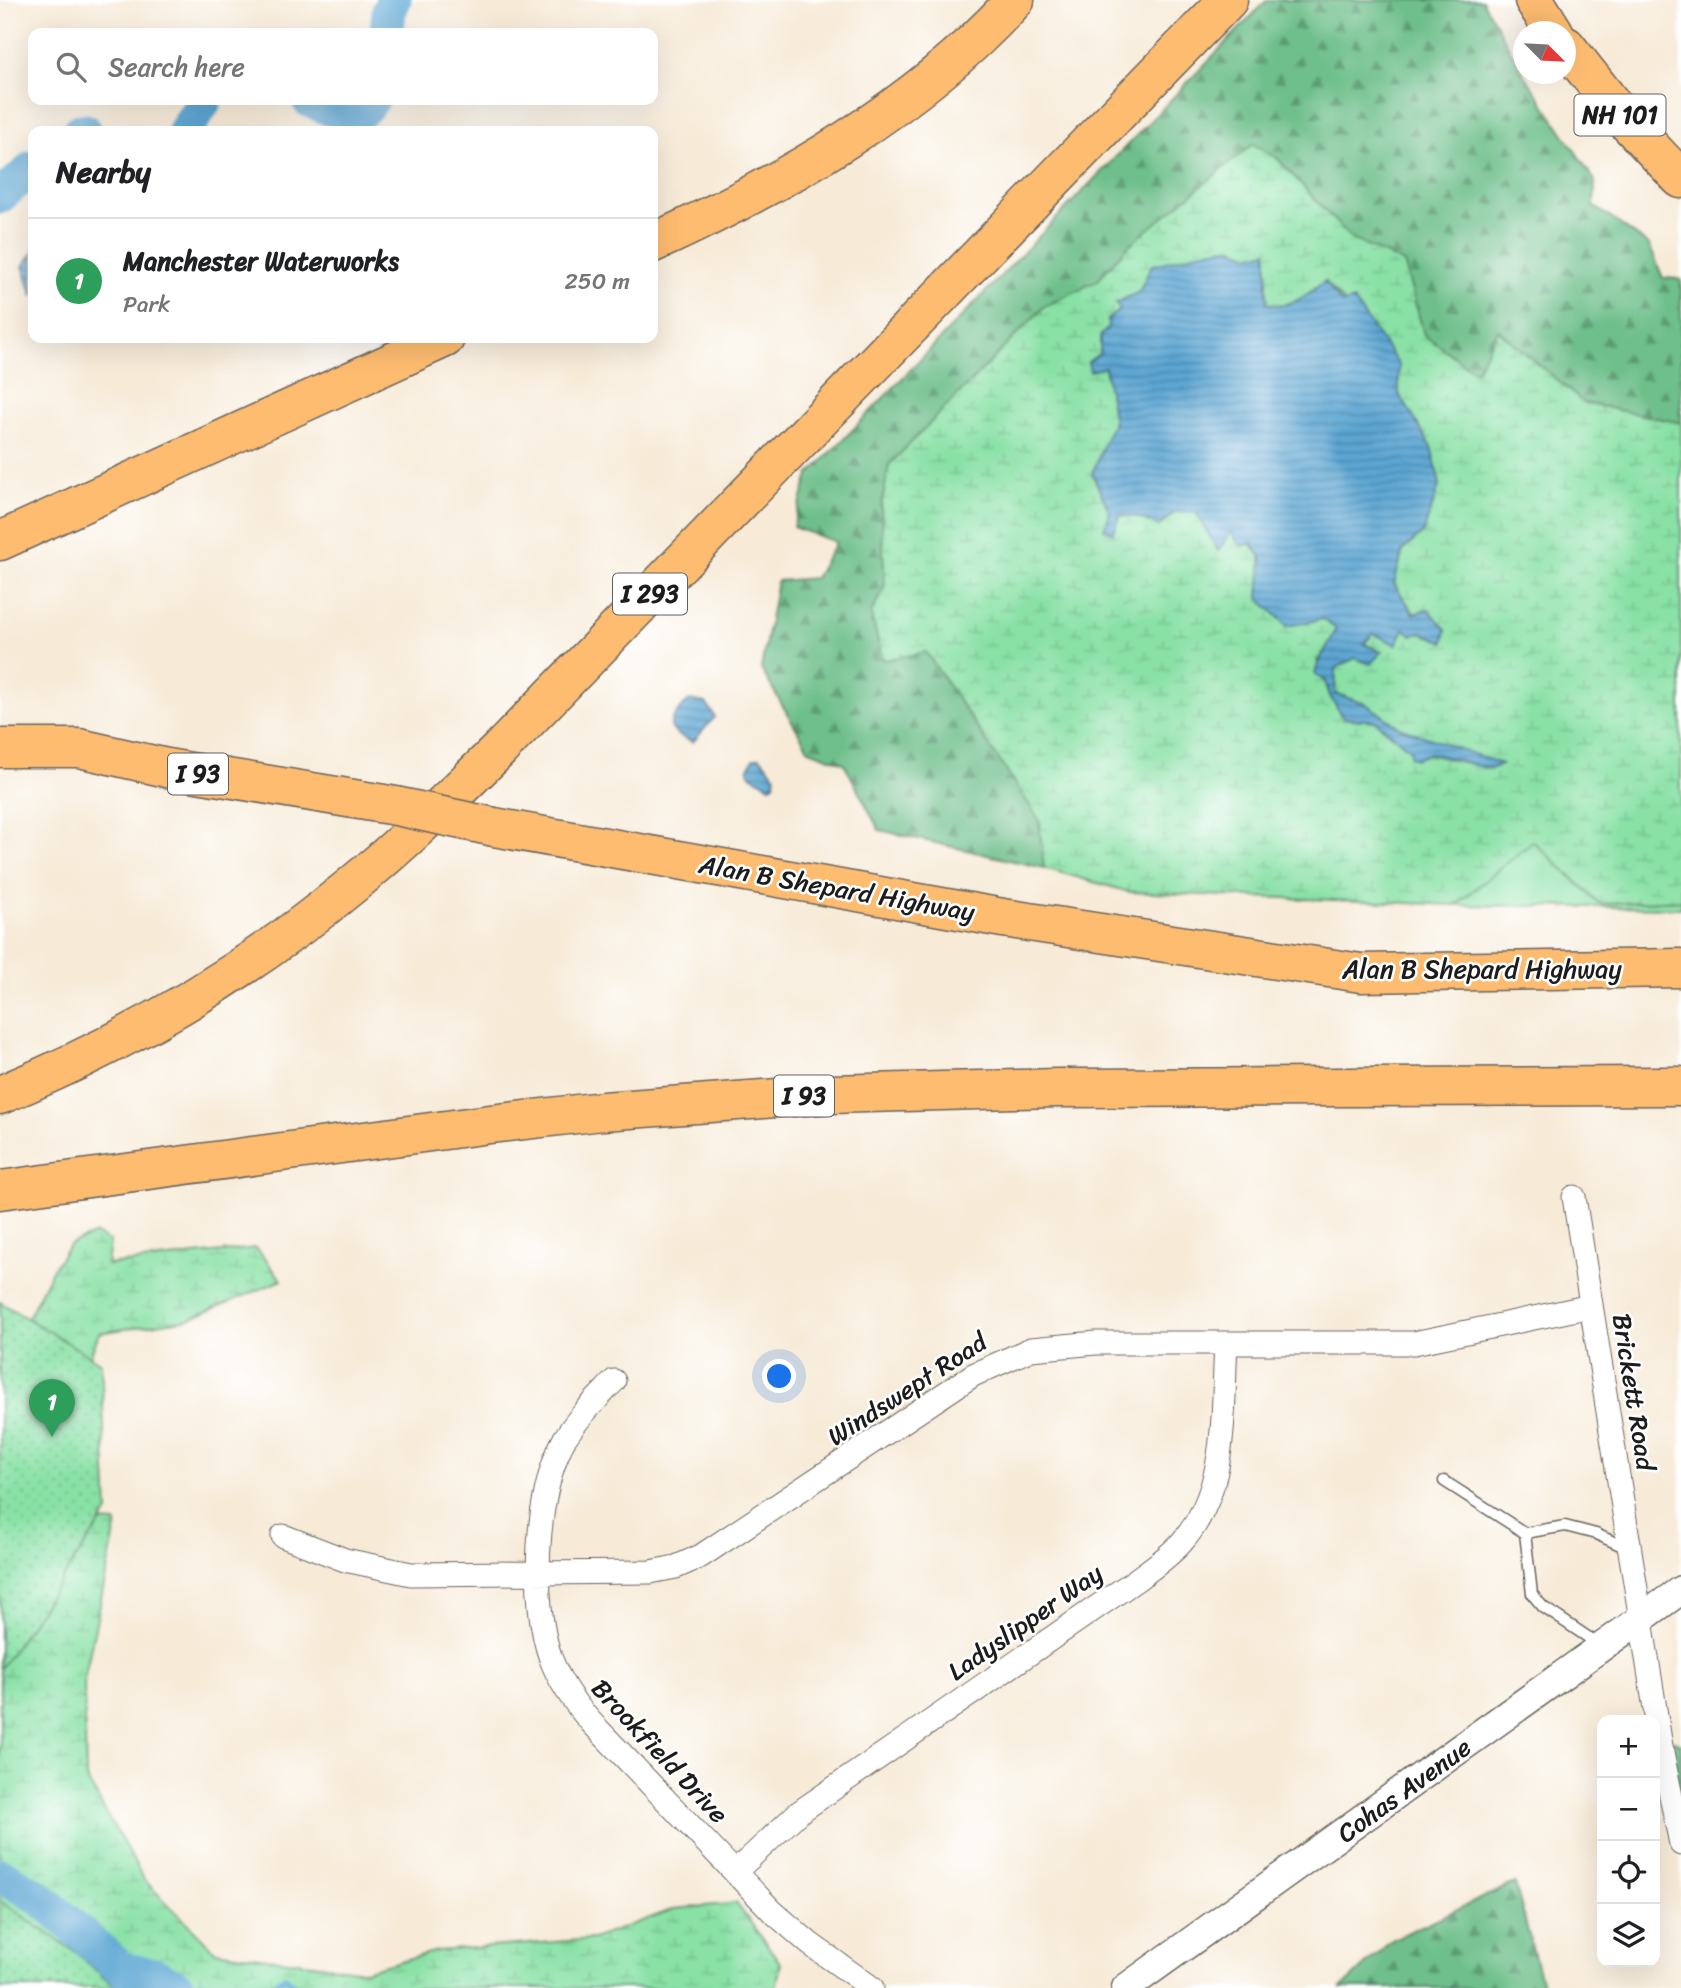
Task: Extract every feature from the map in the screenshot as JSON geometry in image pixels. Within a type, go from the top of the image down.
[{"type":"highway","points":[[658,241],[737,203],[854,134],[930,77],[1015,0]]},
{"type":"highway","name":"I 293","points":[[0,1095],[125,1037],[195,996],[296,929],[402,843],[500,749],[1228,0]]},
{"type":"highway","points":[[1534,0],[1547,21]]},
{"type":"highway","name":"NH 101","points":[[1576,59],[1623,118],[1681,178]]},
{"type":"highway","points":[[0,541],[434,343]]},
{"type":"highway","name":"Alan B Shepard Highway","points":[[0,748],[79,748],[167,768],[396,806],[494,827],[1003,918],[1361,973],[1681,968]]},
{"type":"highway","name":"I 93","points":[[0,1190],[515,1121],[830,1094],[1071,1088],[1681,1086]]},
{"type":"street","name":"Brickett Road","points":[[1574,1198],[1662,1753],[1681,1844]]},
{"type":"street","name":"Windswept Road","points":[[283,1536],[345,1560],[380,1570],[411,1574],[650,1572],[676,1567],[701,1556],[973,1375],[1031,1349],[1096,1343],[1414,1343],[1591,1306]]},
{"type":"street","name":"Ladyslipper Way","points":[[735,1872],[798,1813],[1136,1580],[1182,1542],[1204,1507],[1217,1471],[1226,1344]]},
{"type":"street","name":"Brookfield Drive","points":[[614,1381],[577,1421],[556,1457],[544,1497],[541,1574],[544,1635],[551,1659],[573,1702],[735,1872],[790,1928],[872,1988]]},
{"type":"street","name":"Cohas Avenue","points":[[1126,1988],[1681,1590]]},
{"type":"lane","points":[[1444,1481],[1525,1533],[1565,1526],[1596,1534],[1631,1550]]},
{"type":"lane","points":[[1525,1533],[1532,1594],[1543,1607],[1603,1647]]},
{"type":"green space","points":[[1267,0],[1482,0],[1513,55],[1513,84],[1531,84],[1595,181],[1594,206],[1649,245],[1663,278],[1681,279],[1681,423],[1584,403],[1498,330],[1476,373],[1424,335],[1404,263],[1351,239],[1277,158],[1128,246],[1097,281],[1045,306],[889,465],[881,508],[885,586],[871,614],[883,660],[926,652],[1039,819],[1044,868],[879,830],[844,763],[809,750],[761,669],[777,581],[815,578],[836,542],[793,527],[809,475]]},
{"type":"green space","points":[[1253,144],[1277,158],[1351,239],[1404,263],[1424,335],[1475,372],[1498,330],[1584,403],[1681,423],[1681,900],[1600,904],[1533,841],[1456,905],[1129,892],[1044,868],[1039,819],[926,652],[883,660],[871,614],[885,586],[881,508],[889,465],[1045,306],[1097,281],[1128,246]],"holes":[[[1228,247],[1252,255],[1267,304],[1291,302],[1305,296],[1325,281],[1399,365],[1399,394],[1431,446],[1423,533],[1403,550],[1394,584],[1415,614],[1446,629],[1444,641],[1404,628],[1373,633],[1364,644],[1382,652],[1355,658],[1336,668],[1335,694],[1366,704],[1399,727],[1500,764],[1491,769],[1411,750],[1375,721],[1343,718],[1330,696],[1317,661],[1329,646],[1336,629],[1323,619],[1287,626],[1259,598],[1261,565],[1252,545],[1231,532],[1219,551],[1196,512],[1175,512],[1159,526],[1138,517],[1110,513],[1092,473],[1114,423],[1105,366],[1088,363],[1100,353],[1108,328],[1120,309],[1139,292],[1152,266],[1218,248]]]},
{"type":"green space","points":[[1533,841],[1600,904],[1681,900],[1681,908],[1456,905]]},
{"type":"green space","points":[[96,1234],[110,1242],[107,1265],[256,1248],[282,1280],[189,1319],[99,1333],[53,1454],[19,1520],[117,1523],[84,1680],[86,1778],[145,1881],[215,1951],[364,1971],[437,1951],[593,1939],[674,1909],[736,1903],[781,1964],[776,1988],[0,1988],[0,1374],[52,1270],[70,1244]]},
{"type":"green space","points":[[0,1302],[101,1363],[108,1512],[0,1669]]},
{"type":"green space","points":[[1676,1741],[1681,1744],[1681,1842],[1660,1742]]},
{"type":"green space","points":[[1515,1883],[1543,1988],[1341,1988],[1393,1939]]},
{"type":"green space","points":[[0,1901],[78,1954],[116,1988],[0,1988]]},
{"type":"water","points":[[1228,247],[1252,255],[1267,251],[1267,304],[1291,303],[1325,281],[1342,304],[1353,300],[1399,365],[1399,394],[1431,446],[1440,484],[1423,533],[1403,550],[1394,584],[1414,614],[1428,609],[1446,629],[1444,642],[1423,633],[1412,635],[1404,629],[1396,645],[1373,633],[1364,644],[1382,652],[1370,664],[1355,658],[1336,668],[1335,694],[1366,704],[1399,727],[1501,764],[1491,769],[1430,753],[1416,759],[1410,756],[1411,750],[1375,721],[1343,718],[1330,696],[1326,681],[1315,674],[1336,629],[1323,619],[1287,626],[1259,598],[1262,559],[1252,543],[1241,546],[1231,532],[1218,551],[1196,512],[1175,512],[1159,526],[1138,517],[1120,515],[1113,533],[1104,529],[1110,513],[1092,473],[1114,423],[1105,367],[1090,371],[1088,362],[1100,353],[1100,336],[1108,328],[1108,319],[1120,310],[1116,303],[1139,292],[1152,265]]},
{"type":"water","points":[[28,260],[28,282],[23,266]]},
{"type":"water","points":[[690,700],[706,703],[715,717],[693,742],[676,733],[671,724],[672,719]]},
{"type":"water","points":[[760,757],[776,776],[774,784],[770,786],[751,775],[748,770],[753,759]]},
{"type":"waterway","points":[[387,28],[389,10],[394,0]]},
{"type":"waterway","points":[[188,126],[202,105]]},
{"type":"waterway","points":[[321,105],[354,119],[367,105]]},
{"type":"waterway","points":[[0,196],[28,172]]},
{"type":"waterway","points":[[0,1875],[39,1897],[123,1970],[155,1975],[178,1988]]},
{"type":"waterway","points":[[270,1988],[285,1977],[298,1988]]},
{"type":"waterway","points":[[188,1988],[202,1982],[226,1988]]},
{"type":"place","name":"Manchester Waterworks","points":[[52,1437]]}]
